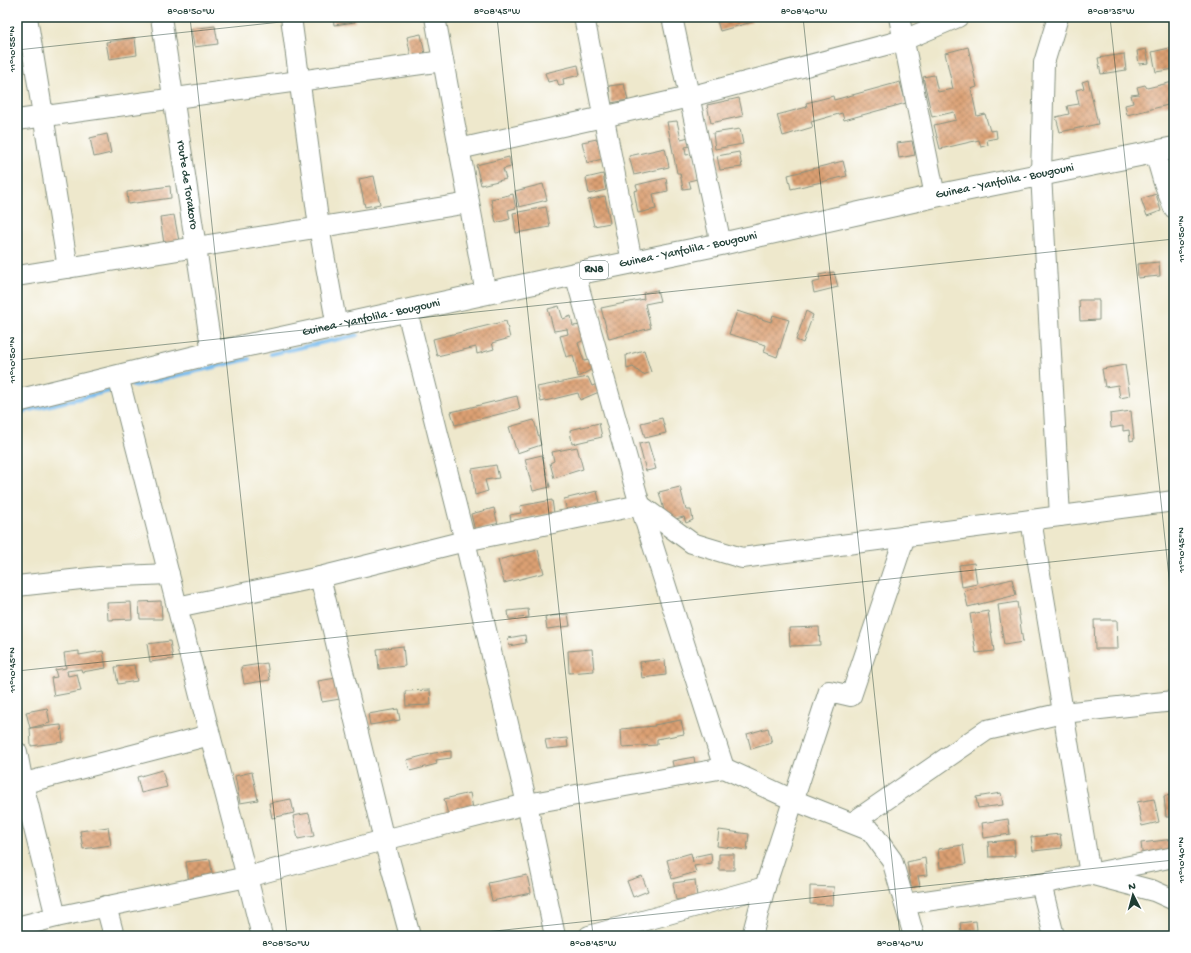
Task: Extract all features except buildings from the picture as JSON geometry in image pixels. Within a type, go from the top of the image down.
[{"type":"main road","name":"Guinea - Yanfolila - Bougouni","points":[[17,401],[212,353],[575,274],[721,244],[935,196],[1164,150]]},
{"type":"street","points":[[27,17],[68,268]]},
{"type":"street","name":"route de Torakoro","points":[[161,17],[212,353]]},
{"type":"street","points":[[290,17],[319,228],[337,327]]},
{"type":"street","points":[[584,17],[632,262]]},
{"type":"street","points":[[672,17],[721,244]]},
{"type":"street","points":[[899,17],[935,196]]},
{"type":"street","points":[[459,149],[689,97],[904,40],[958,17]]},
{"type":"street","points":[[1058,17],[1044,63],[1041,174],[1060,516]]},
{"type":"street","points":[[439,18],[443,61],[486,294]]},
{"type":"street","points":[[17,120],[443,61]]},
{"type":"street","points":[[1164,150],[1163,180],[1174,208]]},
{"type":"street","points":[[17,276],[469,203]]},
{"type":"street","points":[[575,274],[640,505],[724,768]]},
{"type":"street","points":[[407,311],[465,541],[527,804],[555,936]]},
{"type":"street","points":[[118,376],[262,936]]},
{"type":"street","points":[[177,607],[320,577],[465,541],[640,505],[692,543],[742,558],[1174,501]]},
{"type":"street","points":[[1031,520],[1090,874]]},
{"type":"street","points":[[752,936],[765,887],[829,692],[851,696],[905,536]]},
{"type":"street","points":[[17,586],[99,577],[168,574]]},
{"type":"street","points":[[320,577],[384,840],[410,936]]},
{"type":"street","points":[[852,823],[987,730],[1063,713],[1174,701]]},
{"type":"street","points":[[20,785],[210,735]]},
{"type":"street","points":[[17,752],[20,785],[56,917]]},
{"type":"street","points":[[17,927],[106,906],[247,877],[384,840],[527,804],[724,768],[793,800],[871,831],[892,860],[914,936]]},
{"type":"street","points":[[905,904],[1041,884],[1174,858]]},
{"type":"street","points":[[1090,874],[1154,891],[1174,900]]},
{"type":"street","points":[[1041,884],[1054,936]]},
{"type":"street","points":[[589,936],[765,887]]},
{"type":"street","points":[[106,906],[114,936]]},
{"type":"waterway","points":[[271,354],[357,335]]},
{"type":"waterway","points":[[133,386],[249,359]]},
{"type":"waterway","points":[[17,413],[110,391]]}]
